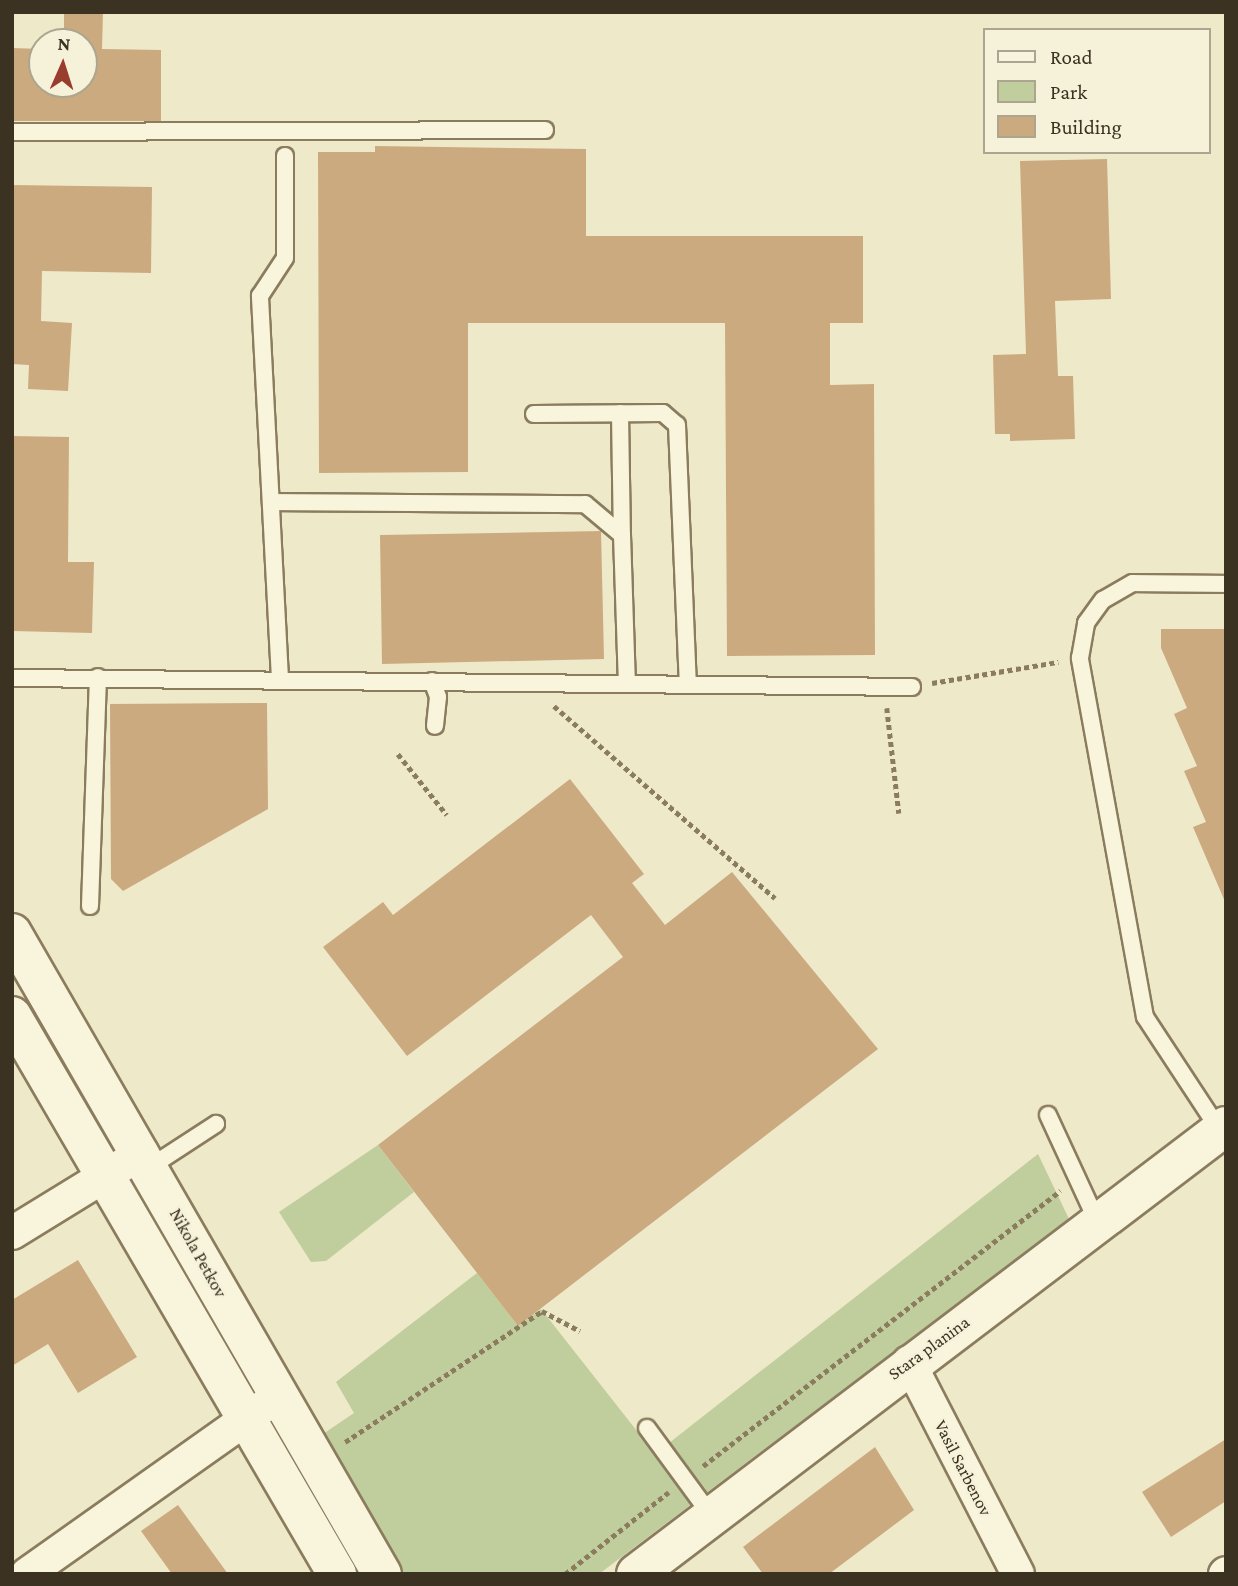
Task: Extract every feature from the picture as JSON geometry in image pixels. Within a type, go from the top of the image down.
[{"type":"main road","name":"Nikola Petkov","points":[[12,933],[146,1160],[382,1574]]},
{"type":"main road","points":[[12,1016],[243,1420],[337,1574]]},
{"type":"main road","name":"Stara planina","points":[[636,1574],[710,1514],[909,1363],[1099,1225],[1223,1129]]},
{"type":"street","points":[[12,1233],[103,1174],[146,1160]]},
{"type":"street","name":"Vasil Sarbenov","points":[[909,1363],[1018,1574]]},
{"type":"street","points":[[27,1574],[279,1396]]},
{"type":"lane","points":[[12,132],[545,131]]},
{"type":"lane","points":[[280,679],[260,296],[285,258],[285,156]]},
{"type":"lane","points":[[620,413],[627,683]]},
{"type":"lane","points":[[534,414],[663,413],[677,425],[682,441],[688,684]]},
{"type":"lane","points":[[271,502],[585,503],[622,534]]},
{"type":"lane","points":[[1223,1129],[1145,1017],[1080,658],[1086,623],[1103,600],[1133,583],[1226,583]]},
{"type":"lane","points":[[90,906],[98,677]]},
{"type":"lane","points":[[12,678],[912,687]]},
{"type":"lane","points":[[432,681],[438,697],[435,726]]},
{"type":"lane","points":[[1048,1115],[1099,1225]]},
{"type":"lane","points":[[146,1160],[216,1124]]},
{"type":"lane","points":[[647,1428],[710,1514]]},
{"type":"path","points":[[912,687],[1080,658]]},
{"type":"path","points":[[528,682],[775,898]]},
{"type":"path","points":[[884,686],[899,813]]},
{"type":"path","points":[[398,754],[447,815]]},
{"type":"path","points":[[565,1574],[1077,1178]]},
{"type":"path","points":[[306,1443],[348,1441],[542,1311],[580,1331]]},
{"type":"green space","points":[[378,1145],[414,1192],[326,1261],[311,1262],[279,1212]]},
{"type":"green space","points":[[1038,1154],[1069,1219],[599,1574],[400,1574],[320,1436],[354,1413],[336,1382],[477,1273],[518,1326],[541,1309],[655,1454]]},
{"type":"building","points":[[64,12],[103,12],[102,49],[161,50],[161,121],[12,121],[12,48],[28,49],[28,98],[98,98],[98,28],[64,28]]},
{"type":"building","points":[[375,146],[586,149],[586,236],[863,236],[863,323],[830,323],[830,385],[874,384],[875,655],[727,656],[725,323],[468,323],[468,472],[319,473],[318,152],[375,152]]},
{"type":"building","points":[[1107,159],[1111,299],[1055,301],[1058,376],[1073,376],[1075,439],[1010,441],[1010,434],[995,434],[993,355],[1026,354],[1020,161]]},
{"type":"building","points":[[12,185],[152,187],[151,273],[42,271],[41,321],[72,323],[68,391],[28,389],[29,365],[12,364]]},
{"type":"building","points":[[12,436],[69,437],[68,562],[94,562],[92,633],[13,631]]},
{"type":"building","points":[[601,531],[604,659],[382,664],[380,535]]},
{"type":"building","points":[[1161,629],[1226,629],[1226,904],[1193,827],[1206,822],[1184,771],[1197,766],[1174,714],[1187,708],[1161,648]]},
{"type":"building","points":[[267,703],[268,809],[123,891],[111,879],[110,704]]},
{"type":"building","points":[[570,779],[644,874],[632,883],[665,925],[732,872],[878,1049],[518,1326],[378,1145],[623,957],[591,915],[407,1056],[323,947],[383,902],[393,915]]},
{"type":"building","points":[[78,1260],[137,1357],[78,1393],[48,1344],[12,1366],[12,1300]]},
{"type":"building","points":[[1226,1439],[1226,1501],[1171,1537],[1142,1492]]},
{"type":"building","points":[[875,1447],[914,1510],[829,1574],[763,1574],[743,1547]]},
{"type":"building","points":[[178,1505],[228,1574],[172,1574],[141,1531]]}]
